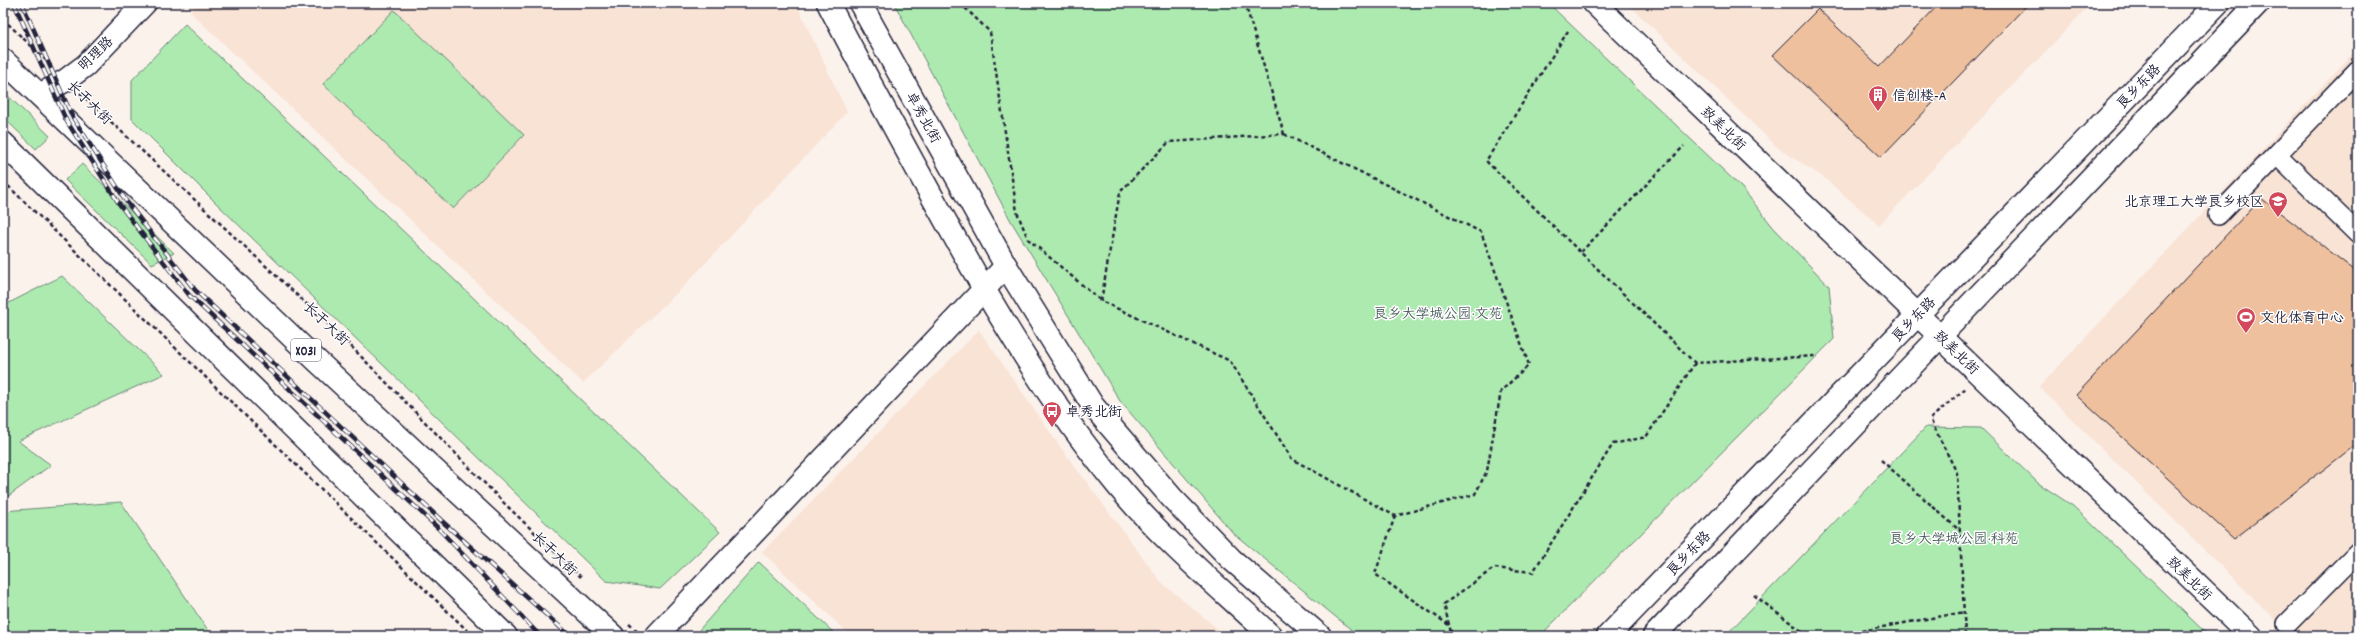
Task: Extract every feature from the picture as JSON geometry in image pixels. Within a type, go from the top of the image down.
[{"type":"main road","name":"明理路","points":[[40,95],[66,80],[86,64],[145,3]]},
{"type":"main road","points":[[828,3],[881,106],[984,289],[1029,365],[1118,486],[1174,546],[1271,636]]},
{"type":"main road","name":"卓秀北街","points":[[860,3],[1006,266],[1093,406],[1172,498],[1231,559],[1320,636]]},
{"type":"main road","name":"致美北街","points":[[1594,3],[2250,636]]},
{"type":"main road","name":"良乡东路","points":[[1608,636],[2218,3]]},
{"type":"main road","name":"良乡东路","points":[[1654,636],[2258,3]]},
{"type":"main road","name":"长于大街","points":[[3,60],[314,358],[619,628]]},
{"type":"main road","points":[[3,143],[506,636]]},
{"type":"main road","points":[[656,636],[1006,266]]},
{"type":"street","points":[[2218,215],[2358,70]]},
{"type":"street","points":[[2277,155],[2358,234]]},
{"type":"street","points":[[2288,624],[2358,552]]},
{"type":"path","points":[[960,3],[990,32],[1017,212],[1028,239],[1101,301],[1230,361],[1292,459],[1395,516],[1475,494],[1487,471],[1501,391],[1529,365],[1481,232],[1284,134],[1169,142],[1120,192],[1101,301]]},
{"type":"path","points":[[1245,3],[1284,134]]},
{"type":"path","name":"长于大街","points":[[3,19],[66,80],[341,336],[505,504],[585,581]]},
{"type":"path","points":[[1568,31],[1486,161],[1695,363],[1816,356]]},
{"type":"path","points":[[1581,252],[1684,146]]},
{"type":"path","points":[[3,181],[473,636]]},
{"type":"path","points":[[1452,636],[1444,604],[1494,568],[1533,572],[1613,444],[1646,437],[1695,363]]},
{"type":"path","points":[[1965,636],[1957,474],[1930,418],[1981,376]]},
{"type":"path","points":[[1881,460],[1960,532]]},
{"type":"path","points":[[1395,516],[1375,574],[1449,625]]},
{"type":"path","points":[[1754,595],[1808,636]]},
{"type":"path","points":[[1834,636],[1964,612]]},
{"type":"path","points":[[619,628],[642,636]]},
{"type":"shaded area","points":[[198,3],[796,3],[847,112],[685,285],[583,383],[190,12]]},
{"type":"shaded area","points":[[1627,3],[2092,3],[1879,225],[1823,177],[1778,148]]},
{"type":"shaded area","name":"北京理工大学良乡校区","points":[[2358,48],[2358,636],[2292,636],[2039,387]]},
{"type":"shaded area","points":[[979,330],[1061,448],[1161,582],[1226,636],[851,636],[762,552]]},
{"type":"green space","name":"良乡大学城公园·文苑","points":[[894,3],[1548,3],[1742,188],[1773,227],[1829,286],[1834,339],[1540,636],[1359,636],[1233,533],[1120,401],[1011,221]]},
{"type":"green space","points":[[394,10],[524,135],[453,209],[323,84]]},
{"type":"green space","points":[[185,24],[720,532],[660,589],[606,581],[217,204],[132,119],[132,80]]},
{"type":"green space","points":[[3,91],[50,136],[36,149],[3,117]]},
{"type":"green space","points":[[82,164],[174,253],[152,264],[65,180]]},
{"type":"green space","points":[[62,276],[164,374],[18,441],[51,465],[3,500],[3,306]]},
{"type":"green space","name":"良乡大学城公园·科苑","points":[[1926,427],[1981,428],[2038,483],[2073,506],[2209,636],[1725,636]]},
{"type":"green space","points":[[121,502],[212,636],[3,636],[3,511]]},
{"type":"green space","points":[[759,562],[837,636],[700,636],[699,630]]},
{"type":"building","name":"信创楼-A","points":[[1940,3],[2029,3],[1881,157],[1772,55],[1818,9],[1879,67]]},
{"type":"building","name":"文化体育中心","points":[[2261,198],[2358,273],[2358,443],[2234,539],[2076,395]]},
{"type":"railway","points":[[14,3],[66,120],[120,205],[189,295],[438,528],[540,636]]},
{"type":"railway","points":[[22,3],[72,116],[126,201],[195,290],[443,522],[570,636]]},
{"type":"place","name":"信创楼-A","points":[[1878,112]]},
{"type":"place","name":"北京理工大学良乡校区","points":[[2278,218]]},
{"type":"place","name":"文化体育中心","points":[[2246,334]]},
{"type":"place","name":"卓秀北街","points":[[1052,428]]}]
